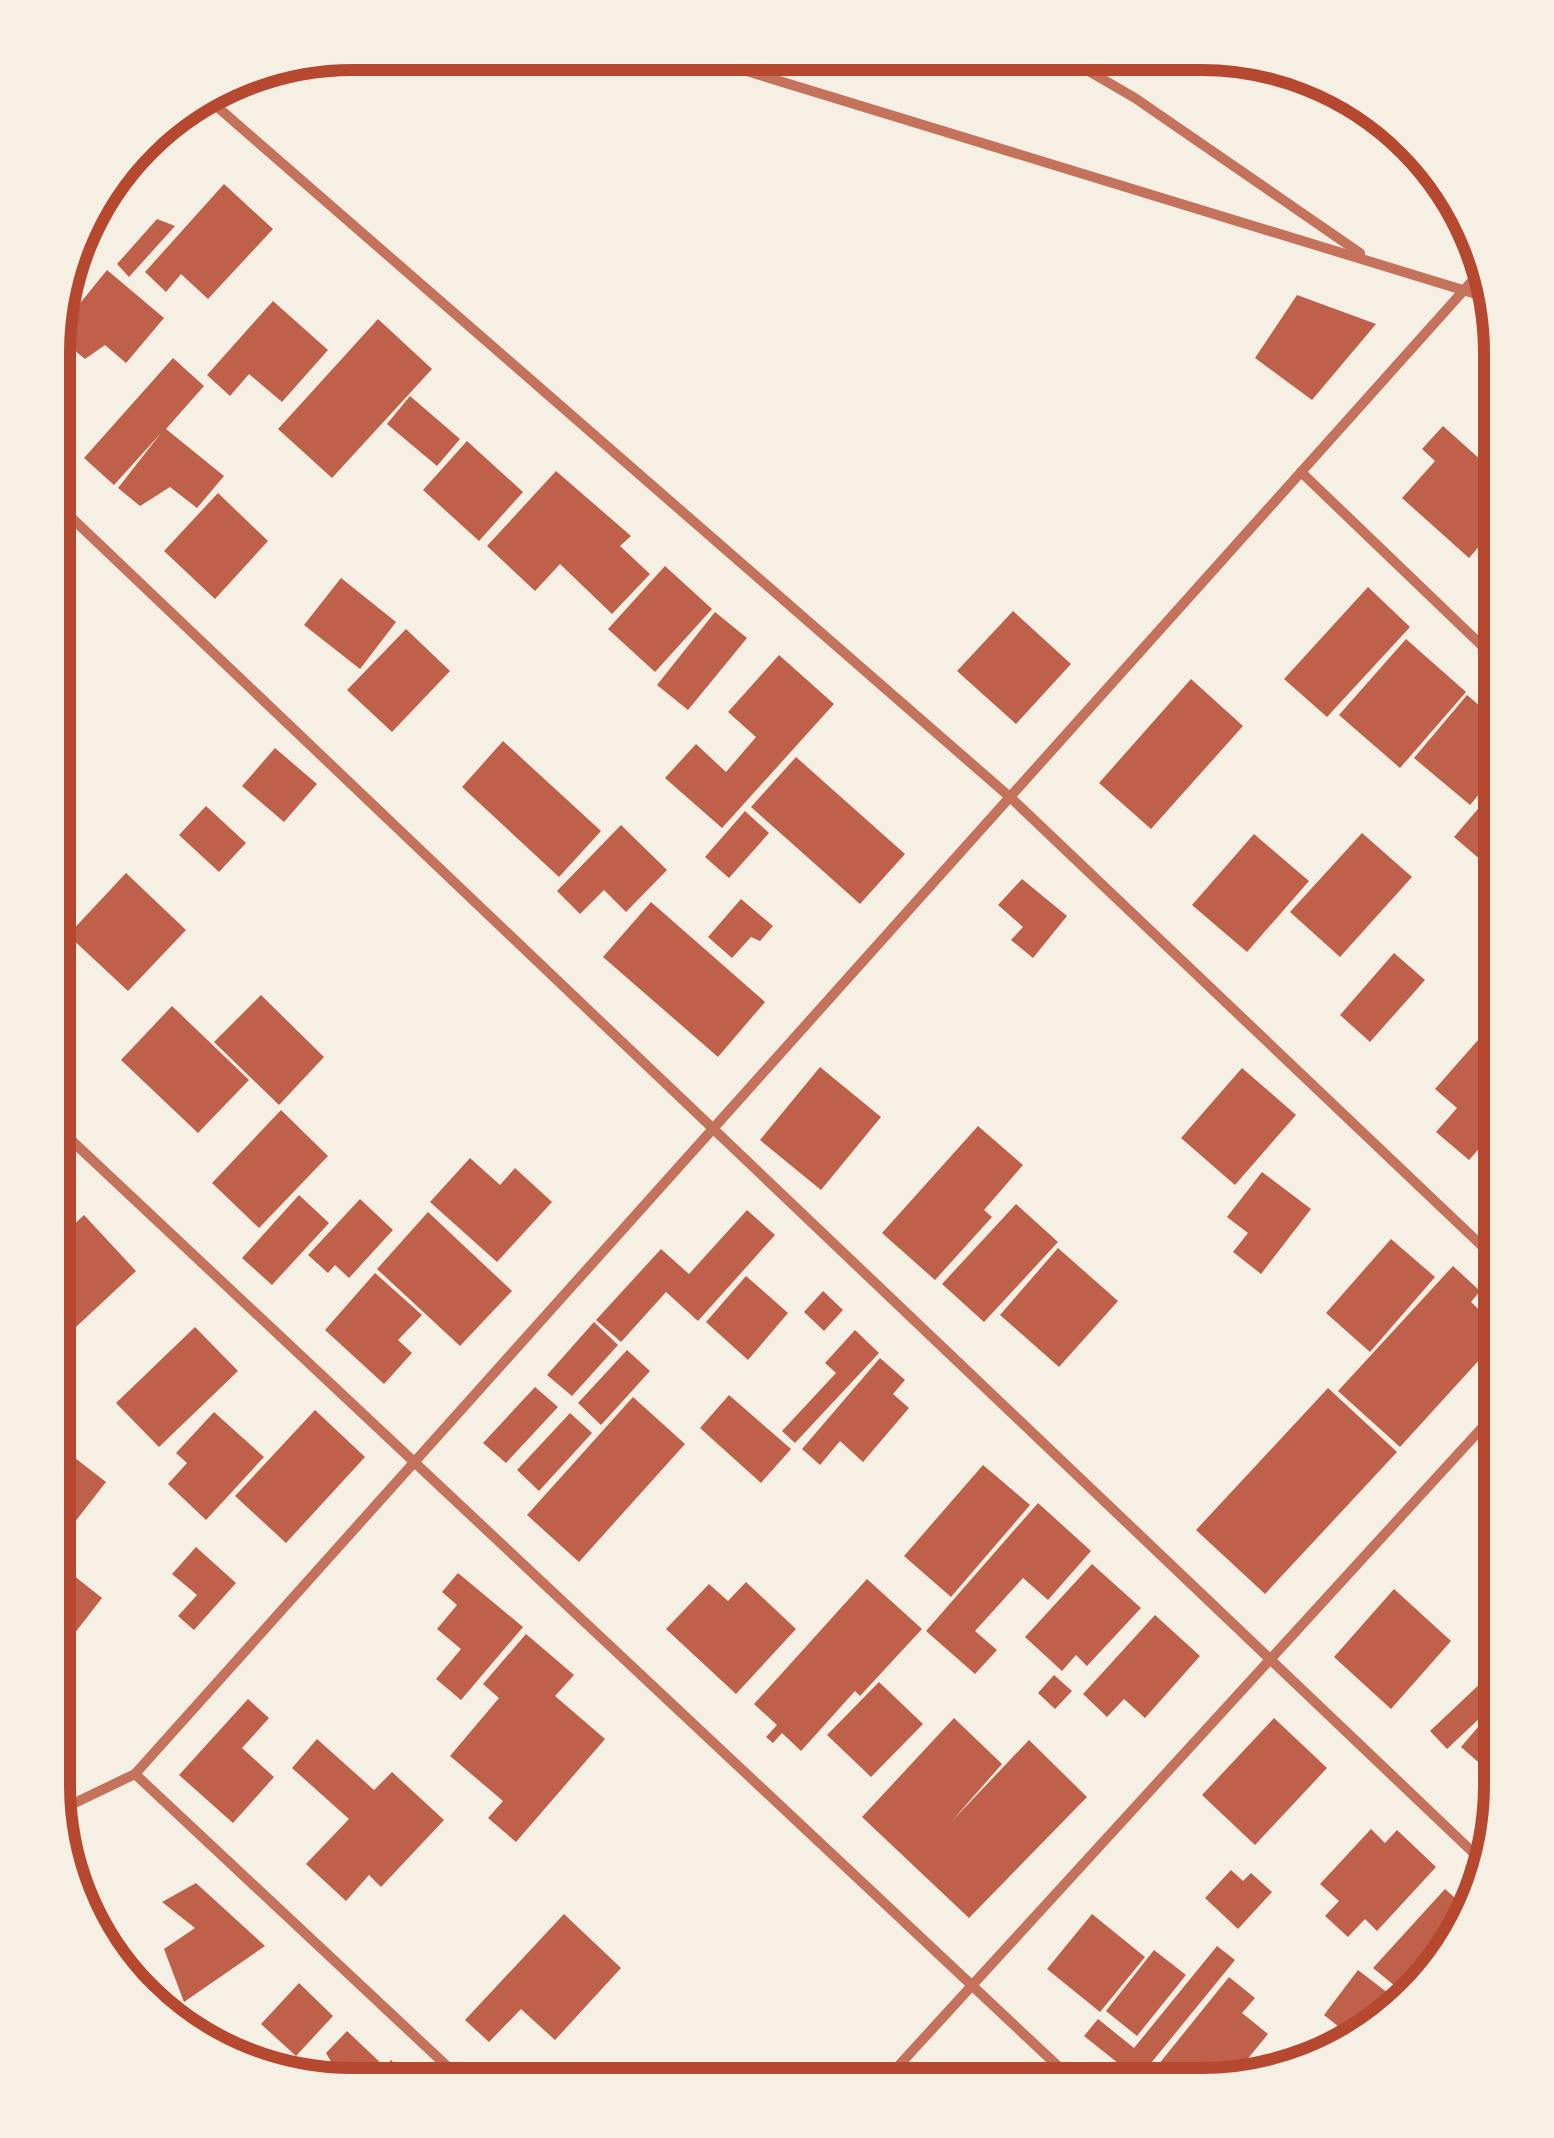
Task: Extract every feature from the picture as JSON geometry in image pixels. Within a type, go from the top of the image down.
[{"type":"street","points":[[744,70],[1477,295]]},
{"type":"street","points":[[1088,70],[1370,260]]},
{"type":"street","points":[[215,106],[1011,798],[1483,1247]]},
{"type":"street","points":[[71,1805],[135,1774],[1474,279]]},
{"type":"street","points":[[1301,472],[1484,647]]},
{"type":"street","points":[[70,516],[1475,1854]]},
{"type":"street","points":[[70,1139],[1060,2068]]},
{"type":"street","points":[[897,2068],[1483,1427]]},
{"type":"street","points":[[135,1774],[448,2068]]},
{"type":"building","points":[[144,162],[147,166],[121,192]]},
{"type":"building","points":[[224,184],[273,229],[208,299],[181,274],[166,292],[145,272]]},
{"type":"building","points":[[157,219],[175,226],[129,277],[117,264]]},
{"type":"building","points":[[107,270],[164,318],[126,363],[105,345],[85,359],[70,347],[73,312]]},
{"type":"building","points":[[1297,295],[1376,324],[1312,400],[1255,358]]},
{"type":"building","points":[[273,301],[328,350],[282,402],[249,374],[230,396],[207,375]]},
{"type":"building","points":[[378,319],[432,369],[332,478],[278,429]]},
{"type":"building","points":[[173,358],[204,386],[166,429],[224,476],[197,508],[170,487],[140,506],[118,488],[161,433],[114,485],[84,458]]},
{"type":"building","points":[[410,396],[460,439],[437,466],[387,424]]},
{"type":"building","points":[[1443,426],[1484,463],[1484,541],[1469,558],[1402,498],[1435,461],[1422,449]]},
{"type":"building","points":[[467,441],[523,492],[479,541],[423,490]]},
{"type":"building","points":[[556,471],[631,536],[620,546],[650,574],[612,614],[560,564],[535,591],[487,546]]},
{"type":"building","points":[[218,493],[268,541],[215,599],[164,551]]},
{"type":"building","points":[[665,566],[712,609],[655,672],[608,629]]},
{"type":"building","points":[[341,578],[396,622],[360,669],[304,625]]},
{"type":"building","points":[[1368,587],[1410,627],[1327,717],[1284,679]]},
{"type":"building","points":[[1013,611],[1071,664],[1016,724],[957,671]]},
{"type":"building","points":[[715,612],[747,638],[688,710],[657,685]]},
{"type":"building","points":[[406,629],[450,671],[392,732],[347,690]]},
{"type":"building","points":[[1406,639],[1466,692],[1400,768],[1339,715]]},
{"type":"building","points":[[779,655],[834,704],[722,828],[665,778],[696,744],[726,772],[756,737],[728,712]]},
{"type":"building","points":[[1191,679],[1243,726],[1151,829],[1099,783]]},
{"type":"building","points":[[1467,695],[1484,709],[1484,789],[1470,805],[1414,758]]},
{"type":"building","points":[[503,741],[601,831],[559,877],[462,787]]},
{"type":"building","points":[[275,748],[317,784],[284,822],[242,786]]},
{"type":"building","points":[[796,757],[905,854],[860,904],[751,807]]},
{"type":"building","points":[[1484,802],[1484,862],[1454,837]]},
{"type":"building","points":[[206,806],[246,843],[219,872],[179,835]]},
{"type":"building","points":[[745,811],[769,833],[729,878],[705,857]]},
{"type":"building","points":[[621,825],[667,870],[626,912],[604,890],[580,914],[557,891]]},
{"type":"building","points":[[1362,833],[1412,877],[1340,957],[1290,912]]},
{"type":"building","points":[[1254,834],[1309,881],[1247,952],[1192,905]]},
{"type":"building","points":[[126,873],[186,930],[128,991],[70,933]]},
{"type":"building","points":[[1022,879],[1067,916],[1033,958],[1011,940],[1023,927],[998,905]]},
{"type":"building","points":[[741,899],[773,926],[760,941],[751,937],[732,958],[708,937]]},
{"type":"building","points":[[651,902],[765,1002],[718,1057],[603,957]]},
{"type":"building","points":[[1394,953],[1425,980],[1370,1042],[1340,1015]]},
{"type":"building","points":[[261,995],[324,1057],[279,1105],[214,1042]]},
{"type":"building","points":[[172,1006],[249,1080],[198,1133],[121,1060]]},
{"type":"building","points":[[1484,1034],[1483,1144],[1469,1160],[1436,1132],[1457,1108],[1435,1089]]},
{"type":"building","points":[[820,1067],[881,1117],[821,1190],[760,1140]]},
{"type":"building","points":[[1242,1068],[1296,1115],[1235,1185],[1181,1138]]},
{"type":"building","points":[[281,1110],[328,1156],[259,1228],[212,1183]]},
{"type":"building","points":[[978,1126],[1023,1165],[984,1210],[992,1217],[935,1280],[882,1233]]},
{"type":"building","points":[[470,1158],[500,1185],[515,1168],[552,1202],[497,1262],[430,1202]]},
{"type":"building","points":[[1262,1172],[1311,1209],[1261,1274],[1233,1252],[1248,1233],[1227,1217]]},
{"type":"building","points":[[299,1195],[329,1223],[272,1285],[242,1258]]},
{"type":"building","points":[[360,1199],[393,1230],[349,1278],[335,1265],[328,1273],[308,1255]]},
{"type":"building","points":[[1016,1204],[1058,1242],[984,1322],[942,1284]]},
{"type":"building","points":[[747,1210],[775,1235],[698,1321],[666,1292],[621,1342],[596,1320],[661,1249],[689,1274]]},
{"type":"building","points":[[428,1212],[512,1291],[460,1346],[377,1269]]},
{"type":"building","points":[[84,1215],[136,1271],[70,1333],[70,1228]]},
{"type":"building","points":[[1391,1239],[1435,1277],[1370,1352],[1326,1313]]},
{"type":"building","points":[[1058,1248],[1118,1301],[1059,1367],[1000,1315]]},
{"type":"building","points":[[1453,1266],[1480,1291],[1471,1302],[1483,1314],[1483,1355],[1400,1447],[1338,1391]]},
{"type":"building","points":[[375,1273],[422,1315],[398,1340],[412,1353],[384,1384],[325,1330]]},
{"type":"building","points":[[746,1276],[788,1313],[748,1360],[706,1322]]},
{"type":"building","points":[[823,1291],[843,1310],[824,1331],[804,1312]]},
{"type":"building","points":[[594,1322],[618,1345],[572,1396],[547,1375]]},
{"type":"building","points":[[195,1327],[238,1371],[159,1447],[116,1403]]},
{"type":"building","points":[[855,1330],[879,1353],[795,1443],[782,1431],[836,1373],[825,1363]]},
{"type":"building","points":[[627,1350],[650,1371],[601,1425],[578,1403]]},
{"type":"building","points":[[880,1358],[905,1380],[893,1394],[909,1408],[863,1462],[840,1441],[820,1465],[802,1449]]},
{"type":"building","points":[[535,1387],[558,1407],[506,1463],[483,1443]]},
{"type":"building","points":[[1328,1388],[1397,1452],[1265,1594],[1196,1530]]},
{"type":"building","points":[[729,1395],[791,1449],[761,1483],[700,1428]]},
{"type":"building","points":[[633,1397],[685,1444],[579,1562],[527,1515]]},
{"type":"building","points":[[315,1410],[365,1457],[286,1543],[235,1496]]},
{"type":"building","points":[[214,1412],[264,1457],[206,1520],[168,1484],[187,1463],[176,1453]]},
{"type":"building","points":[[570,1413],[592,1433],[539,1491],[517,1470]]},
{"type":"building","points":[[70,1454],[106,1482],[70,1528]]},
{"type":"building","points":[[983,1465],[1030,1505],[951,1597],[904,1556]]},
{"type":"building","points":[[1038,1503],[1091,1551],[1048,1600],[1023,1578],[975,1631],[997,1650],[975,1674],[926,1631]]},
{"type":"building","points":[[196,1547],[236,1583],[194,1630],[178,1616],[197,1595],[172,1574]]},
{"type":"building","points":[[1092,1564],[1141,1608],[1087,1666],[1076,1655],[1062,1671],[1025,1637]]},
{"type":"building","points":[[70,1573],[102,1598],[70,1639]]},
{"type":"building","points":[[458,1573],[523,1627],[461,1700],[436,1679],[461,1649],[437,1629],[457,1605],[442,1592]]},
{"type":"building","points":[[867,1579],[922,1629],[860,1696],[855,1691],[801,1751],[782,1733],[773,1743],[766,1737],[777,1725],[754,1704]]},
{"type":"building","points":[[746,1582],[796,1629],[736,1694],[666,1629],[709,1584],[728,1601]]},
{"type":"building","points":[[1394,1589],[1451,1641],[1391,1709],[1334,1657]]},
{"type":"building","points":[[1155,1615],[1200,1656],[1145,1718],[1124,1699],[1107,1717],[1083,1694]]},
{"type":"building","points":[[526,1634],[574,1675],[555,1696],[605,1739],[516,1842],[488,1818],[503,1801],[450,1756],[499,1698],[483,1684]]},
{"type":"building","points":[[1054,1675],[1072,1691],[1055,1709],[1038,1693]]},
{"type":"building","points":[[1483,1681],[1483,1715],[1447,1749],[1430,1731]]},
{"type":"building","points":[[879,1682],[923,1724],[871,1777],[827,1735]]},
{"type":"building","points":[[248,1699],[269,1718],[242,1748],[274,1777],[233,1823],[179,1775]]},
{"type":"building","points":[[954,1718],[1002,1764],[951,1822],[1029,1740],[1087,1797],[969,1918],[862,1817]]},
{"type":"building","points":[[1274,1718],[1327,1768],[1255,1845],[1202,1795]]},
{"type":"building","points":[[1483,1721],[1483,1766],[1461,1747]]},
{"type":"building","points":[[317,1739],[374,1790],[392,1772],[444,1820],[381,1887],[369,1875],[346,1901],[306,1864],[349,1819],[292,1768]]},
{"type":"building","points":[[1371,1829],[1385,1843],[1397,1830],[1436,1867],[1377,1931],[1365,1919],[1348,1937],[1325,1916],[1339,1901],[1320,1884]]},
{"type":"building","points":[[1231,1870],[1243,1881],[1251,1873],[1272,1892],[1238,1929],[1205,1898]]},
{"type":"building","points":[[196,1883],[265,1946],[184,2002],[164,1949],[195,1928],[162,1902]]},
{"type":"building","points":[[1445,1889],[1459,1901],[1436,1942],[1410,1976],[1407,1974],[1395,1986],[1373,1968]]},
{"type":"building","points":[[564,1914],[621,1968],[555,2040],[521,2009],[489,2042],[465,2020]]},
{"type":"building","points":[[1092,1914],[1145,1957],[1100,2012],[1047,1969]]},
{"type":"building","points":[[1217,1946],[1235,1960],[1147,2068],[1124,2068],[1084,2036],[1098,2019],[1134,2048]]},
{"type":"building","points":[[1154,1950],[1186,1975],[1137,2036],[1106,2011]]},
{"type":"building","points":[[1358,1970],[1391,1995],[1342,2029],[1324,2015]]},
{"type":"building","points":[[1229,1977],[1255,1998],[1242,2013],[1268,2034],[1242,2065],[1210,2068],[1204,2063],[1200,2068],[1156,2068]]},
{"type":"building","points":[[299,1983],[333,2016],[296,2056],[261,2024]]},
{"type":"building","points":[[347,2031],[385,2067],[391,2060],[399,2068],[334,2067],[326,2053]]}]
